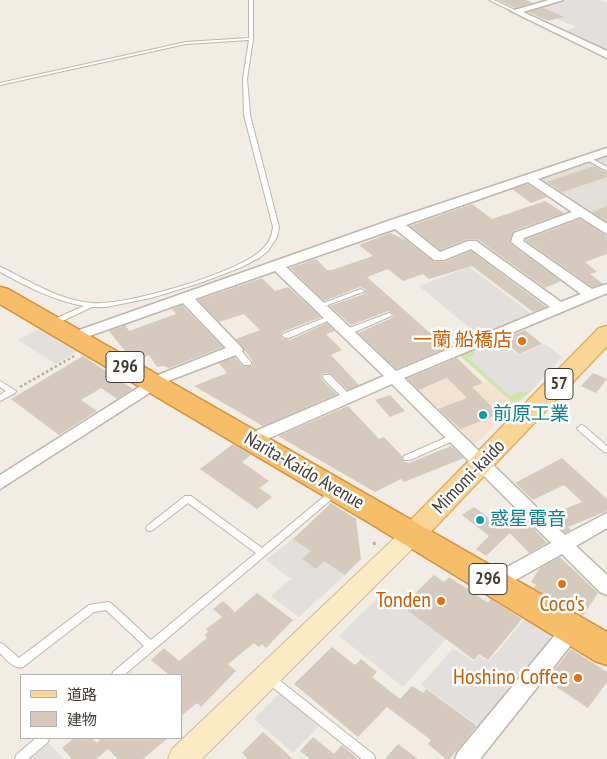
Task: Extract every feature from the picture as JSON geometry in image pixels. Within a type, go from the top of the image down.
[{"type":"highway","name":"Narita-Kaido Avenue","points":[[2,297],[50,324],[77,344],[154,384],[413,534],[607,650]]},
{"type":"main road","name":"Mimomi-kaido","points":[[413,534],[607,333]]},
{"type":"street","points":[[515,11],[559,0]]},
{"type":"street","points":[[515,11],[607,55]]},
{"type":"street","points":[[77,344],[185,297],[607,151]]},
{"type":"street","points":[[529,178],[607,230]]},
{"type":"street","points":[[581,213],[518,236],[517,242],[591,295]]},
{"type":"street","points":[[395,223],[439,257],[472,244],[560,308]]},
{"type":"street","points":[[276,265],[394,377],[607,587]]},
{"type":"street","points":[[250,440],[347,397],[607,288]]},
{"type":"street","points":[[0,483],[154,384],[236,350],[185,297]]},
{"type":"street","points":[[494,583],[607,520]]},
{"type":"street","points":[[182,759],[413,534]]},
{"type":"street","points":[[466,759],[572,629]]},
{"type":"lane","points":[[0,269],[34,288],[91,305],[106,306],[130,302],[220,272],[253,259],[271,242],[276,232],[275,217],[247,115],[245,79],[251,39],[251,0]]},
{"type":"lane","points":[[491,0],[515,11]]},
{"type":"lane","points":[[0,84],[186,43],[251,39]]},
{"type":"lane","points":[[587,158],[607,169]]},
{"type":"lane","points":[[320,306],[361,291]]},
{"type":"lane","points":[[50,324],[91,305]]},
{"type":"lane","points":[[347,332],[388,315]]},
{"type":"lane","points":[[286,336],[332,317]]},
{"type":"lane","points":[[236,350],[247,363]]},
{"type":"lane","points":[[327,377],[347,397]]},
{"type":"lane","points":[[0,383],[12,391],[0,398]]},
{"type":"lane","points":[[582,428],[607,450]]},
{"type":"lane","points":[[407,458],[454,437]]},
{"type":"lane","points":[[118,674],[337,490]]},
{"type":"lane","points":[[150,528],[188,498],[262,553]]},
{"type":"lane","points":[[0,647],[19,664],[92,608],[108,606],[152,646]]},
{"type":"lane","points":[[268,677],[370,759]]},
{"type":"lane","points":[[20,759],[43,739]]},
{"type":"path","points":[[12,391],[77,344]]},
{"type":"shaded area","points":[[567,0],[599,0],[607,3],[607,52],[563,32],[577,27],[557,19],[563,16],[552,18],[533,9]]},
{"type":"shaded area","points":[[607,155],[607,224],[542,182],[543,178]]},
{"type":"shaded area","points":[[607,182],[607,199],[582,208],[564,196]]},
{"type":"shaded area","points":[[469,267],[534,316],[482,338],[419,286]]},
{"type":"shaded area","points":[[40,328],[79,350],[56,364],[18,340]]},
{"type":"shaded area","points":[[499,340],[518,355],[545,344],[562,357],[531,391],[519,392],[510,396],[468,358],[474,355],[474,350]]},
{"type":"shaded area","name":"前原工業","points":[[460,373],[474,387],[488,381],[515,405],[473,447],[417,392]]},
{"type":"shaded area","points":[[293,539],[311,551],[302,559],[316,569],[324,561],[345,575],[299,617],[271,596],[291,579],[266,560]]},
{"type":"shaded area","points":[[384,592],[447,638],[403,687],[339,636]]},
{"type":"shaded area","points":[[526,617],[551,632],[552,639],[481,727],[421,685],[453,648],[474,662],[479,656],[489,662]]},
{"type":"shaded area","points":[[281,692],[321,724],[293,753],[254,719]]},
{"type":"shaded area","points":[[49,743],[64,759],[30,759],[32,757]]},
{"type":"green space","points":[[474,350],[474,355],[468,358],[519,392],[531,391],[515,405],[460,356]]},
{"type":"building","points":[[498,0],[526,0],[533,3],[515,8]]},
{"type":"building","points":[[544,8],[564,17],[548,21],[528,12]]},
{"type":"building","points":[[594,166],[607,173],[607,177],[562,192],[547,182]]},
{"type":"building","points":[[528,184],[547,197],[531,203],[512,189]]},
{"type":"building","points":[[545,201],[564,213],[513,231],[509,243],[561,281],[545,288],[477,239],[467,239],[440,250],[410,226],[472,204],[492,219]]},
{"type":"building","points":[[607,206],[607,222],[592,212]]},
{"type":"building","points":[[580,219],[607,236],[607,254],[585,262],[597,272],[590,274],[603,284],[592,287],[525,240]]},
{"type":"building","points":[[390,233],[406,240],[434,262],[445,262],[471,251],[546,307],[533,312],[472,266],[429,279],[423,274],[403,281],[388,269],[367,277],[447,348],[396,369],[358,333],[392,318],[394,315],[392,313],[388,311],[351,325],[330,306],[364,294],[365,289],[360,287],[324,301],[290,268],[316,259],[327,270],[332,270],[373,256],[359,245]]},
{"type":"building","points":[[262,278],[275,291],[288,287],[321,317],[282,332],[281,338],[290,340],[327,323],[335,331],[326,334],[342,350],[331,355],[359,385],[347,390],[331,374],[324,373],[321,376],[322,380],[337,394],[263,426],[194,386],[227,373],[219,363],[235,357],[243,366],[252,366],[252,360],[236,339],[260,330],[244,314],[219,322],[198,300]]},
{"type":"building","points":[[182,305],[223,347],[169,368],[157,367],[149,355],[138,359],[136,353],[129,356],[109,331],[125,325],[129,331],[176,314],[172,309]]},
{"type":"building","name":"一蘭 船橋店","points":[[525,330],[542,344],[519,354],[502,339]]},
{"type":"building","points":[[83,356],[133,389],[117,399],[101,388],[81,400],[97,411],[59,435],[11,399]]},
{"type":"building","points":[[457,358],[483,383],[472,387],[499,414],[461,429],[438,409],[467,398],[447,378],[419,390],[407,379]]},
{"type":"building","points":[[593,373],[607,379],[596,393],[581,386]]},
{"type":"building","points":[[390,395],[405,411],[390,417],[375,400]]},
{"type":"building","points":[[348,406],[379,439],[384,437],[402,456],[404,462],[409,463],[451,446],[464,458],[404,482],[401,479],[375,492],[278,436]]},
{"type":"building","points":[[233,444],[251,455],[242,462],[269,481],[259,488],[272,497],[257,509],[200,469]]},
{"type":"building","points":[[562,458],[607,499],[607,511],[568,527],[571,530],[565,533],[551,519],[562,514],[560,511],[582,502],[564,485],[533,500],[515,483]]},
{"type":"building","points":[[331,503],[356,519],[361,559],[345,575],[324,561],[316,569],[302,559],[311,551],[293,539]]},
{"type":"building","points":[[474,507],[501,527],[522,516],[547,543],[529,553],[510,533],[486,556],[476,549],[489,536],[462,515]]},
{"type":"building","points":[[560,557],[598,593],[583,616],[533,588],[536,585],[531,582],[540,568]]},
{"type":"building","points":[[434,575],[444,582],[449,577],[488,603],[491,599],[522,619],[488,660],[479,654],[474,660],[402,606]]},
{"type":"building","points":[[257,593],[293,620],[266,648],[262,644],[259,647],[254,643],[228,664],[236,671],[201,707],[197,703],[182,715],[182,674],[168,674],[151,660],[164,648],[179,661],[207,638],[204,635],[208,632],[206,629],[222,617],[213,609],[223,601],[235,612]]},
{"type":"building","points":[[332,647],[355,665],[361,659],[377,672],[372,677],[400,699],[412,686],[423,693],[426,689],[477,726],[450,759],[446,759],[428,744],[431,740],[387,707],[358,737],[294,684]]},
{"type":"building","points":[[571,649],[607,672],[607,682],[588,708],[546,680]]},
{"type":"building","points":[[263,732],[293,759],[248,759],[242,753]]},
{"type":"building","points":[[313,737],[334,754],[342,745],[358,759],[310,759],[300,751]]},
{"type":"building","points":[[73,739],[92,739],[97,743],[100,740],[98,739],[167,739],[143,759],[118,759],[108,749],[96,759],[72,759],[62,748]]},
{"type":"building","points":[[398,744],[418,759],[385,759]]},
{"type":"place","name":"一蘭 船橋店","points":[[522,341]]},
{"type":"place","name":"前原工業","points":[[483,415]]},
{"type":"place","name":"惑星電音","points":[[480,520]]},
{"type":"place","name":"Coco's","points":[[562,584]]},
{"type":"place","name":"Tonden","points":[[441,601]]},
{"type":"place","name":"Hoshino Coffee","points":[[578,678]]}]
